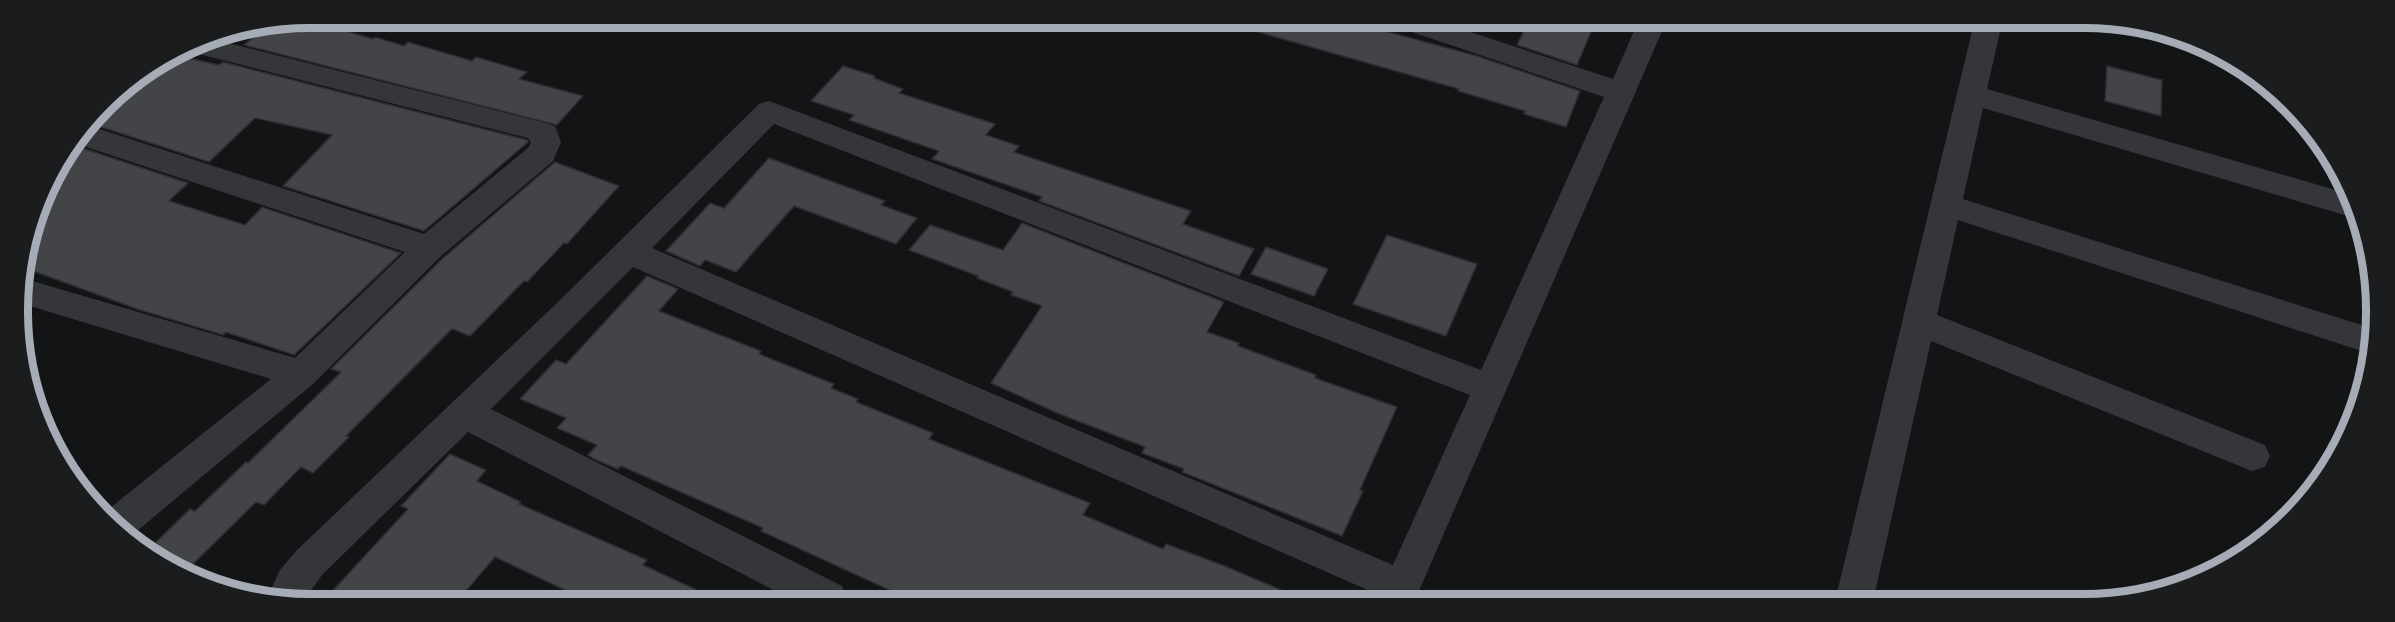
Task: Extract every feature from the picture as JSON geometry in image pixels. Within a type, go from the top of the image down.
[{"type":"street","points":[[1428,28],[1621,92]]},
{"type":"street","points":[[629,252],[1399,594],[1649,28]]},
{"type":"street","points":[[1861,594],[1918,322],[1987,28]]},
{"type":"street","points":[[117,516],[301,374],[429,248],[542,153],[546,142],[545,133],[209,48]]},
{"type":"street","points":[[1972,95],[2346,204]]},
{"type":"street","points":[[289,593],[309,563],[629,252],[767,112],[772,110],[1490,388]]},
{"type":"street","points":[[89,137],[429,248]]},
{"type":"street","points":[[1946,205],[2365,339]]},
{"type":"street","points":[[29,293],[301,374]]},
{"type":"street","points":[[1918,322],[2252,456]]},
{"type":"street","points":[[465,412],[818,594]]},
{"type":"building","points":[[335,28],[404,46],[408,42],[472,61],[476,57],[527,72],[519,79],[583,96],[557,125],[244,45],[258,34],[293,29]]},
{"type":"building","points":[[1251,28],[1374,28],[1477,56],[1580,91],[1566,127],[1524,114],[1525,111],[1458,91],[1459,89],[1251,30]]},
{"type":"building","points":[[1525,28],[1592,28],[1577,65],[1517,45]]},
{"type":"building","points":[[187,58],[219,65],[223,62],[528,142],[424,231],[283,186],[332,135],[255,118],[209,162],[98,126],[111,111],[139,87]]},
{"type":"building","points":[[843,66],[875,76],[874,78],[903,89],[899,93],[995,124],[986,135],[1019,146],[1014,152],[1191,211],[1183,224],[1254,249],[1239,276],[1039,201],[1042,197],[932,159],[939,151],[849,120],[854,115],[811,101]]},
{"type":"building","points":[[2107,66],[2162,80],[2161,116],[2105,101]]},
{"type":"building","points":[[81,148],[188,183],[169,201],[245,225],[262,207],[401,253],[294,355],[226,332],[223,335],[137,309],[32,270],[43,220],[66,170]]},
{"type":"building","points":[[769,158],[885,201],[881,205],[917,218],[896,244],[794,206],[736,272],[705,260],[700,266],[666,251],[710,203],[724,208]]},
{"type":"building","points":[[555,162],[619,186],[567,244],[564,243],[470,336],[452,329],[346,436],[349,437],[313,473],[301,467],[264,505],[256,502],[191,566],[153,545],[190,509],[195,511],[246,462],[248,463],[341,372],[331,369],[442,259]]},
{"type":"building","points":[[1022,223],[1224,302],[1207,332],[1316,375],[1315,378],[1397,407],[1342,536],[1182,472],[1184,469],[1142,453],[1145,447],[1057,413],[991,383],[1042,306],[1011,295],[1013,292],[977,278],[978,276],[909,250],[930,225],[1003,250]]},
{"type":"building","points":[[1387,235],[1477,264],[1446,336],[1353,304]]},
{"type":"building","points":[[1266,247],[1328,269],[1314,296],[1251,274]]},
{"type":"building","points":[[647,276],[678,289],[659,311],[761,351],[759,354],[834,384],[831,388],[858,399],[856,402],[933,433],[929,439],[1090,503],[1083,515],[1163,549],[1166,544],[1291,594],[898,594],[761,531],[763,528],[621,466],[618,469],[588,455],[597,445],[557,428],[566,418],[520,399],[556,360],[566,364]]},
{"type":"building","points":[[450,454],[486,470],[477,481],[521,502],[519,504],[647,560],[643,565],[705,594],[573,594],[495,557],[463,594],[330,594],[408,509],[401,506]]}]
